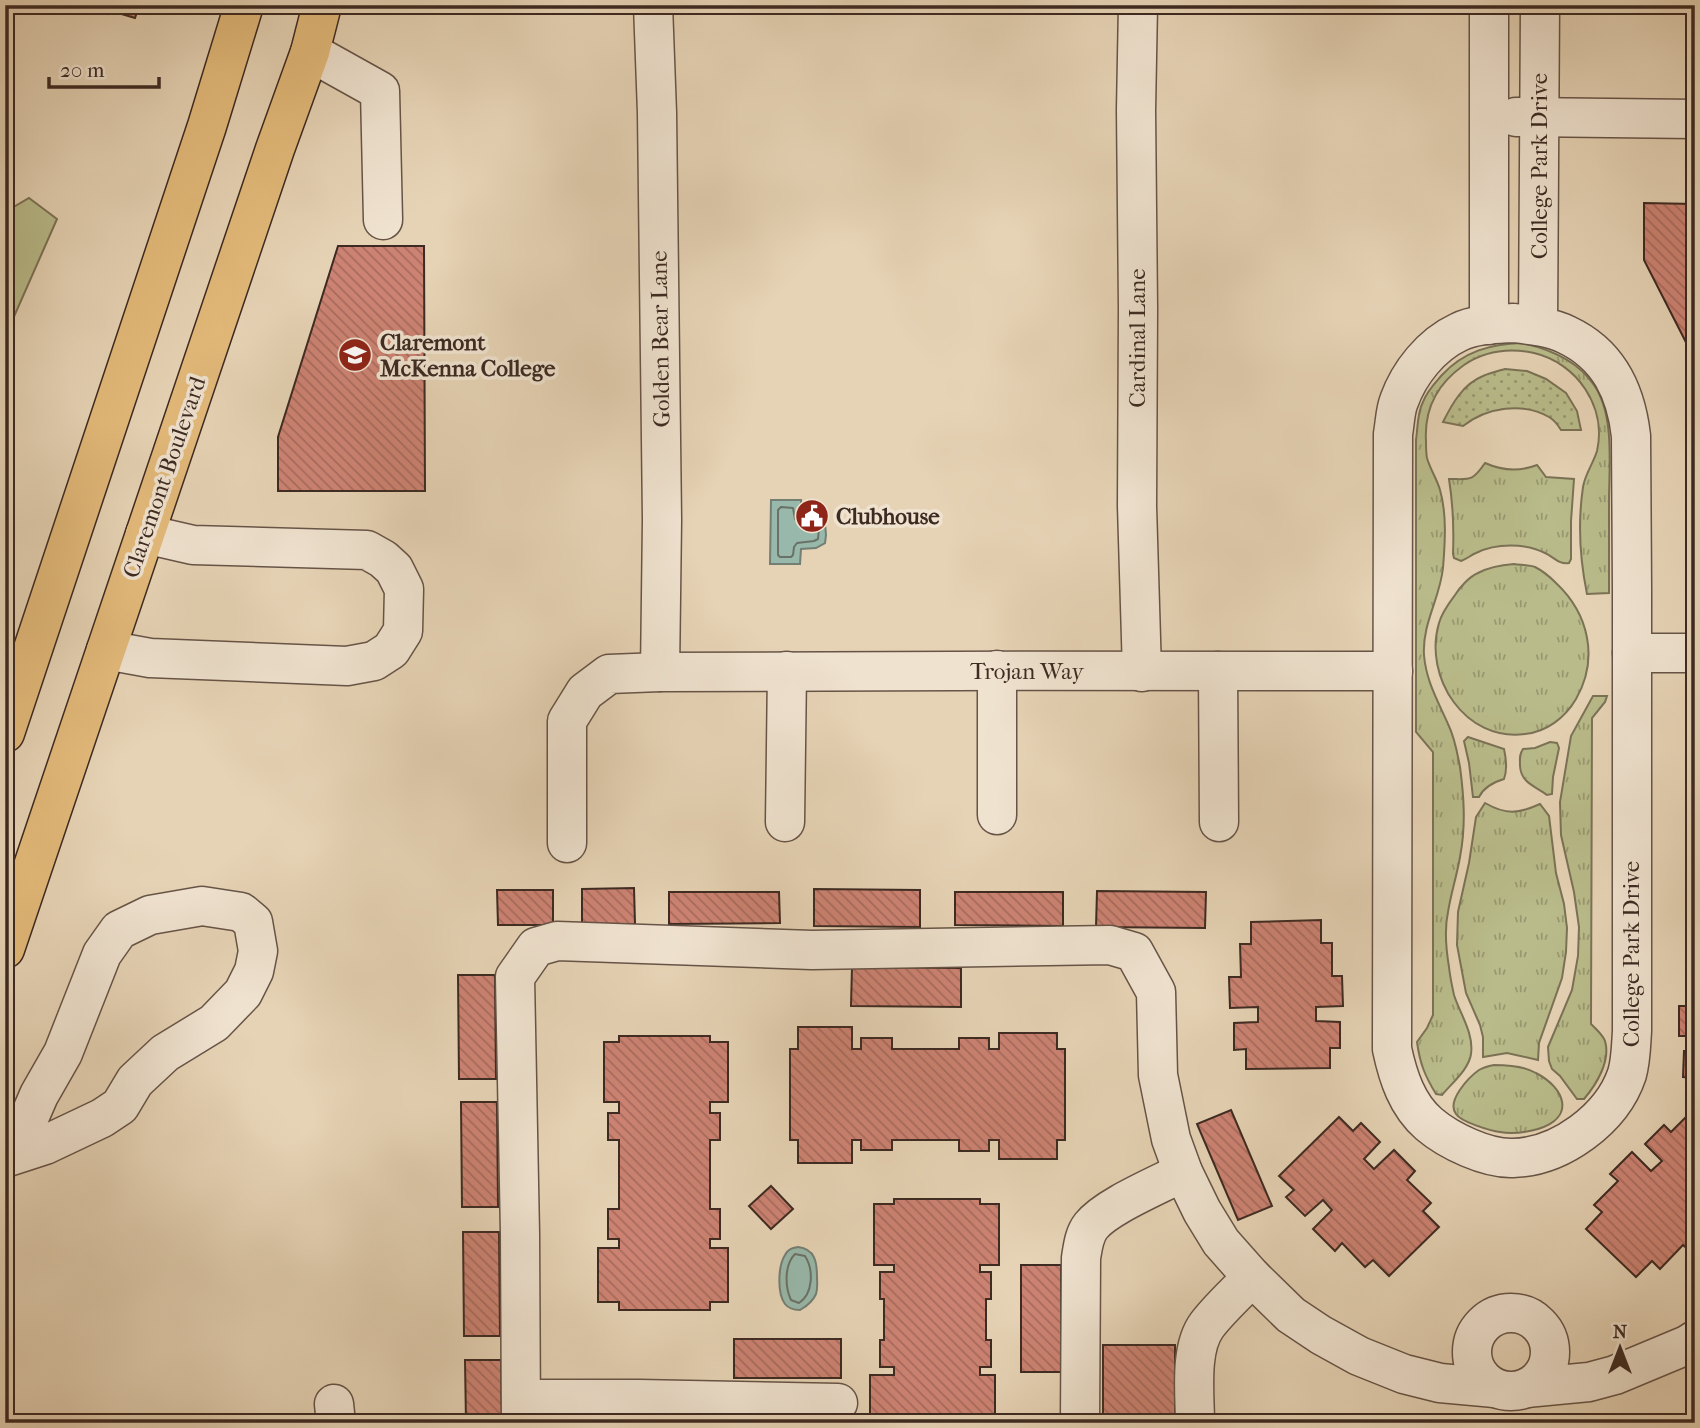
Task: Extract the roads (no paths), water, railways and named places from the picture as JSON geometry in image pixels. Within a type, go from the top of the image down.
[{"type":"main road","points":[[5,733],[208,126],[244,5]]},
{"type":"main road","name":"Claremont Boulevard","points":[[5,949],[310,52],[322,5]]},
{"type":"street","name":"Golden Bear Lane","points":[[653,5],[657,113],[662,520],[660,672]]},
{"type":"street","name":"Cardinal Lane","points":[[1138,5],[1137,506],[1142,672]]},
{"type":"street","points":[[1489,5],[1489,325]]},
{"type":"street","name":"College Park Drive","points":[[1538,326],[1540,5]]},
{"type":"street","points":[[310,52],[380,91],[383,220]]},
{"type":"street","points":[[1489,117],[1695,119]]},
{"type":"street","name":"College Park Drive","points":[[1513,323],[1538,326],[1566,334],[1591,351],[1609,369],[1629,415],[1632,1031],[1626,1075],[1616,1096],[1602,1115],[1574,1139],[1531,1156],[1511,1158],[1470,1148],[1450,1139],[1428,1123],[1411,1102],[1398,1075],[1392,1049],[1393,434],[1398,403],[1411,376],[1435,347],[1460,331],[1489,325],[1513,323]]},
{"type":"street","points":[[106,650],[150,658],[347,666],[374,661],[391,650],[403,631],[404,589],[394,569],[367,550],[193,545],[145,534]]},
{"type":"street","points":[[1632,653],[1695,653]]},
{"type":"street","points":[[997,670],[997,815]]},
{"type":"street","name":"Trojan Way","points":[[567,843],[568,721],[585,692],[609,674],[997,670],[1394,671]]},
{"type":"street","points":[[785,822],[787,671]]},
{"type":"street","points":[[1218,671],[1219,822]]},
{"type":"street","points":[[202,906],[241,912],[253,922],[258,951],[254,971],[243,993],[214,1023],[165,1054],[135,1081],[120,1105],[102,1118],[45,1145],[9,1157],[39,1094],[63,1053],[102,954],[119,930],[150,915],[202,906]]},
{"type":"street","points":[[838,1403],[639,1411],[521,1411],[515,977],[536,947],[557,941],[812,950],[1110,945],[1134,952],[1156,992],[1158,1075],[1171,1139],[1183,1172],[1221,1242],[1252,1277],[1292,1315],[1359,1356],[1404,1374],[1440,1382],[1510,1388],[1589,1382],[1615,1375],[1695,1340]]},
{"type":"street","points":[[1080,1423],[1083,1242],[1091,1227],[1104,1213],[1183,1172]]},
{"type":"street","points":[[1195,1423],[1195,1362],[1198,1344],[1205,1327],[1252,1277]]},
{"type":"water","points":[[771,500],[801,500],[802,518],[817,518],[825,523],[825,543],[816,548],[801,549],[800,564],[770,564]]},
{"type":"water","points":[[798,1247],[811,1253],[817,1271],[816,1294],[810,1303],[800,1310],[785,1304],[779,1280],[787,1251]]},
{"type":"place","name":"Claremont McKenna College","points":[[355,355]]},
{"type":"place","name":"Clubhouse","points":[[812,516]]}]
